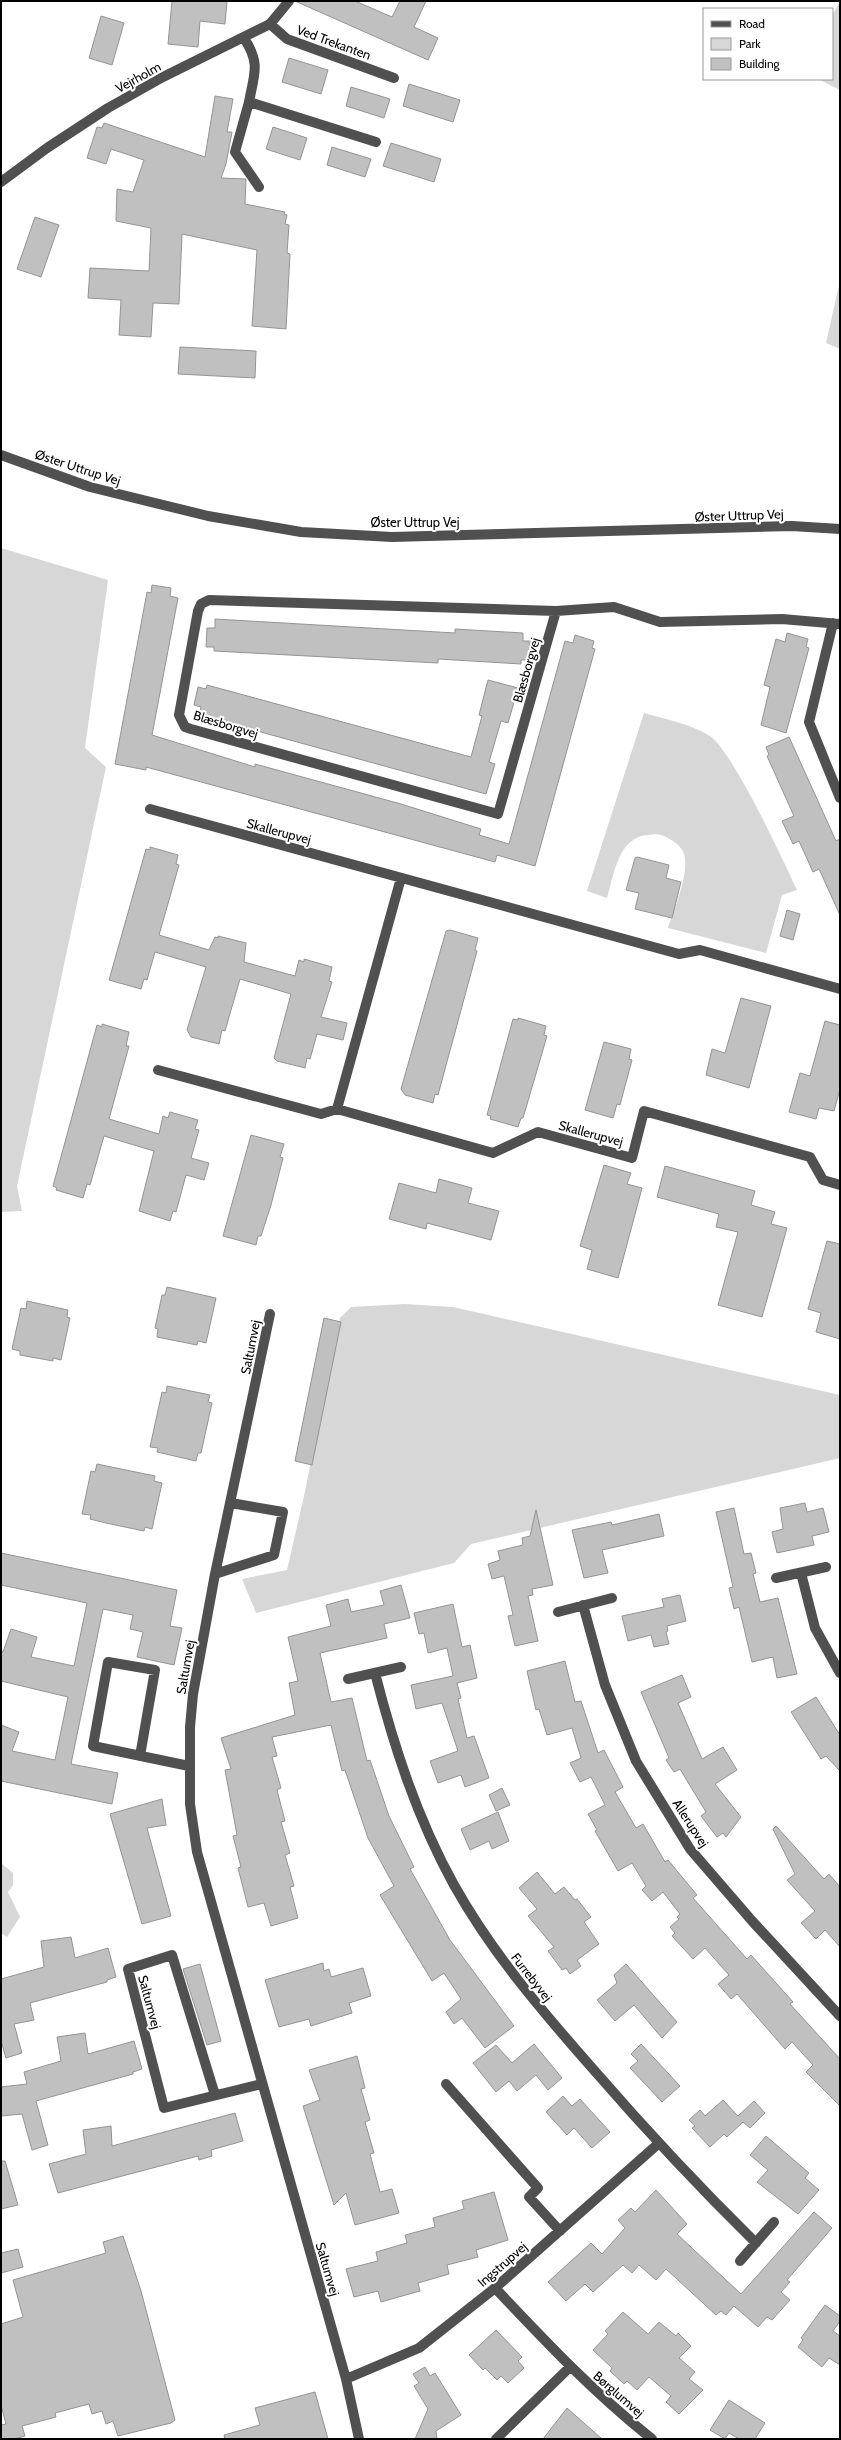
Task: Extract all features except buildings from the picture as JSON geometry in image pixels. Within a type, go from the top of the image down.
[{"type":"street","name":"Vejrholm","points":[[1,182],[47,148],[108,108],[163,77],[270,24],[289,1]]},
{"type":"street","name":"Ved Trekanten","points":[[270,24],[287,39],[394,78]]},
{"type":"street","points":[[244,38],[254,53],[256,64],[249,102],[235,152],[259,187]]},
{"type":"street","points":[[249,102],[376,142]]},
{"type":"street","name":"Øster Uttrup Vej","points":[[1,455],[90,487],[208,516],[301,532],[392,537],[792,526],[840,530]]},
{"type":"street","name":"Blæsborgvej","points":[[556,611],[498,814],[191,729],[185,727],[179,715],[198,611],[201,604],[209,600],[556,611],[614,607],[660,622],[782,618],[836,624],[810,722],[840,798]]},
{"type":"street","name":"Skallerupvej","points":[[150,809],[679,954],[700,950],[840,989]]},
{"type":"street","points":[[337,1109],[401,878]]},
{"type":"street","name":"Skallerupvej","points":[[158,1070],[321,1114],[337,1109],[494,1153],[538,1132],[632,1158],[644,1111],[810,1157],[823,1180],[840,1185]]},
{"type":"street","name":"Saltumvej","points":[[270,1314],[215,1574],[193,1694],[190,1727],[190,1804],[197,1852],[346,2379],[359,2439]]},
{"type":"street","points":[[215,1574],[274,1555],[282,1512],[231,1503]]},
{"type":"street","points":[[776,1578],[826,1567]]},
{"type":"street","points":[[801,1572],[815,1628],[840,1673]]},
{"type":"street","points":[[558,1612],[612,1598]]},
{"type":"street","name":"Allerupvej","points":[[583,1605],[605,1685],[636,1761],[690,1849],[753,1922],[840,2016]]},
{"type":"street","points":[[140,1756],[155,1670],[108,1662],[93,1746],[140,1756],[189,1766]]},
{"type":"street","points":[[348,1679],[401,1667]]},
{"type":"street","name":"Furrebyvej","points":[[375,1673],[397,1753],[421,1817],[454,1885],[494,1950],[540,2010],[658,2144],[700,2189],[756,2243]]},
{"type":"street","name":"Saltumvej","points":[[215,2095],[172,1955],[128,1969],[164,2108],[262,2084]]},
{"type":"street","points":[[446,2084],[538,2188],[529,2197],[560,2231]]},
{"type":"street","name":"Ingstrupvej","points":[[346,2379],[419,2348],[495,2288],[658,2144]]},
{"type":"street","points":[[740,2261],[774,2222]]},
{"type":"street","name":"Børglumvej","points":[[495,2288],[569,2368],[620,2414],[652,2439]]},
{"type":"street","points":[[496,2439],[569,2368]]},
{"type":"green space","points":[[840,1],[840,90],[820,80],[833,80],[833,14]]},
{"type":"green space","points":[[840,281],[840,349],[826,343]]},
{"type":"green space","points":[[1,548],[108,580],[85,748],[106,767],[17,1186],[22,1211],[1,1212]]},
{"type":"green space","points":[[644,713],[686,725],[710,736],[720,746],[757,808],[797,890],[782,895],[766,953],[668,928],[683,881],[685,862],[684,854],[681,848],[673,841],[662,835],[653,834],[639,837],[630,842],[619,858],[607,898],[587,891]]},
{"type":"green space","points":[[405,1304],[453,1307],[840,1395],[840,1458],[471,1544],[454,1563],[256,1613],[242,1579],[287,1570],[304,1496],[340,1318],[351,1307]]},
{"type":"green space","points":[[1,1863],[13,1873],[13,1885],[8,1892],[20,1917],[7,1937],[1,1933]]}]
